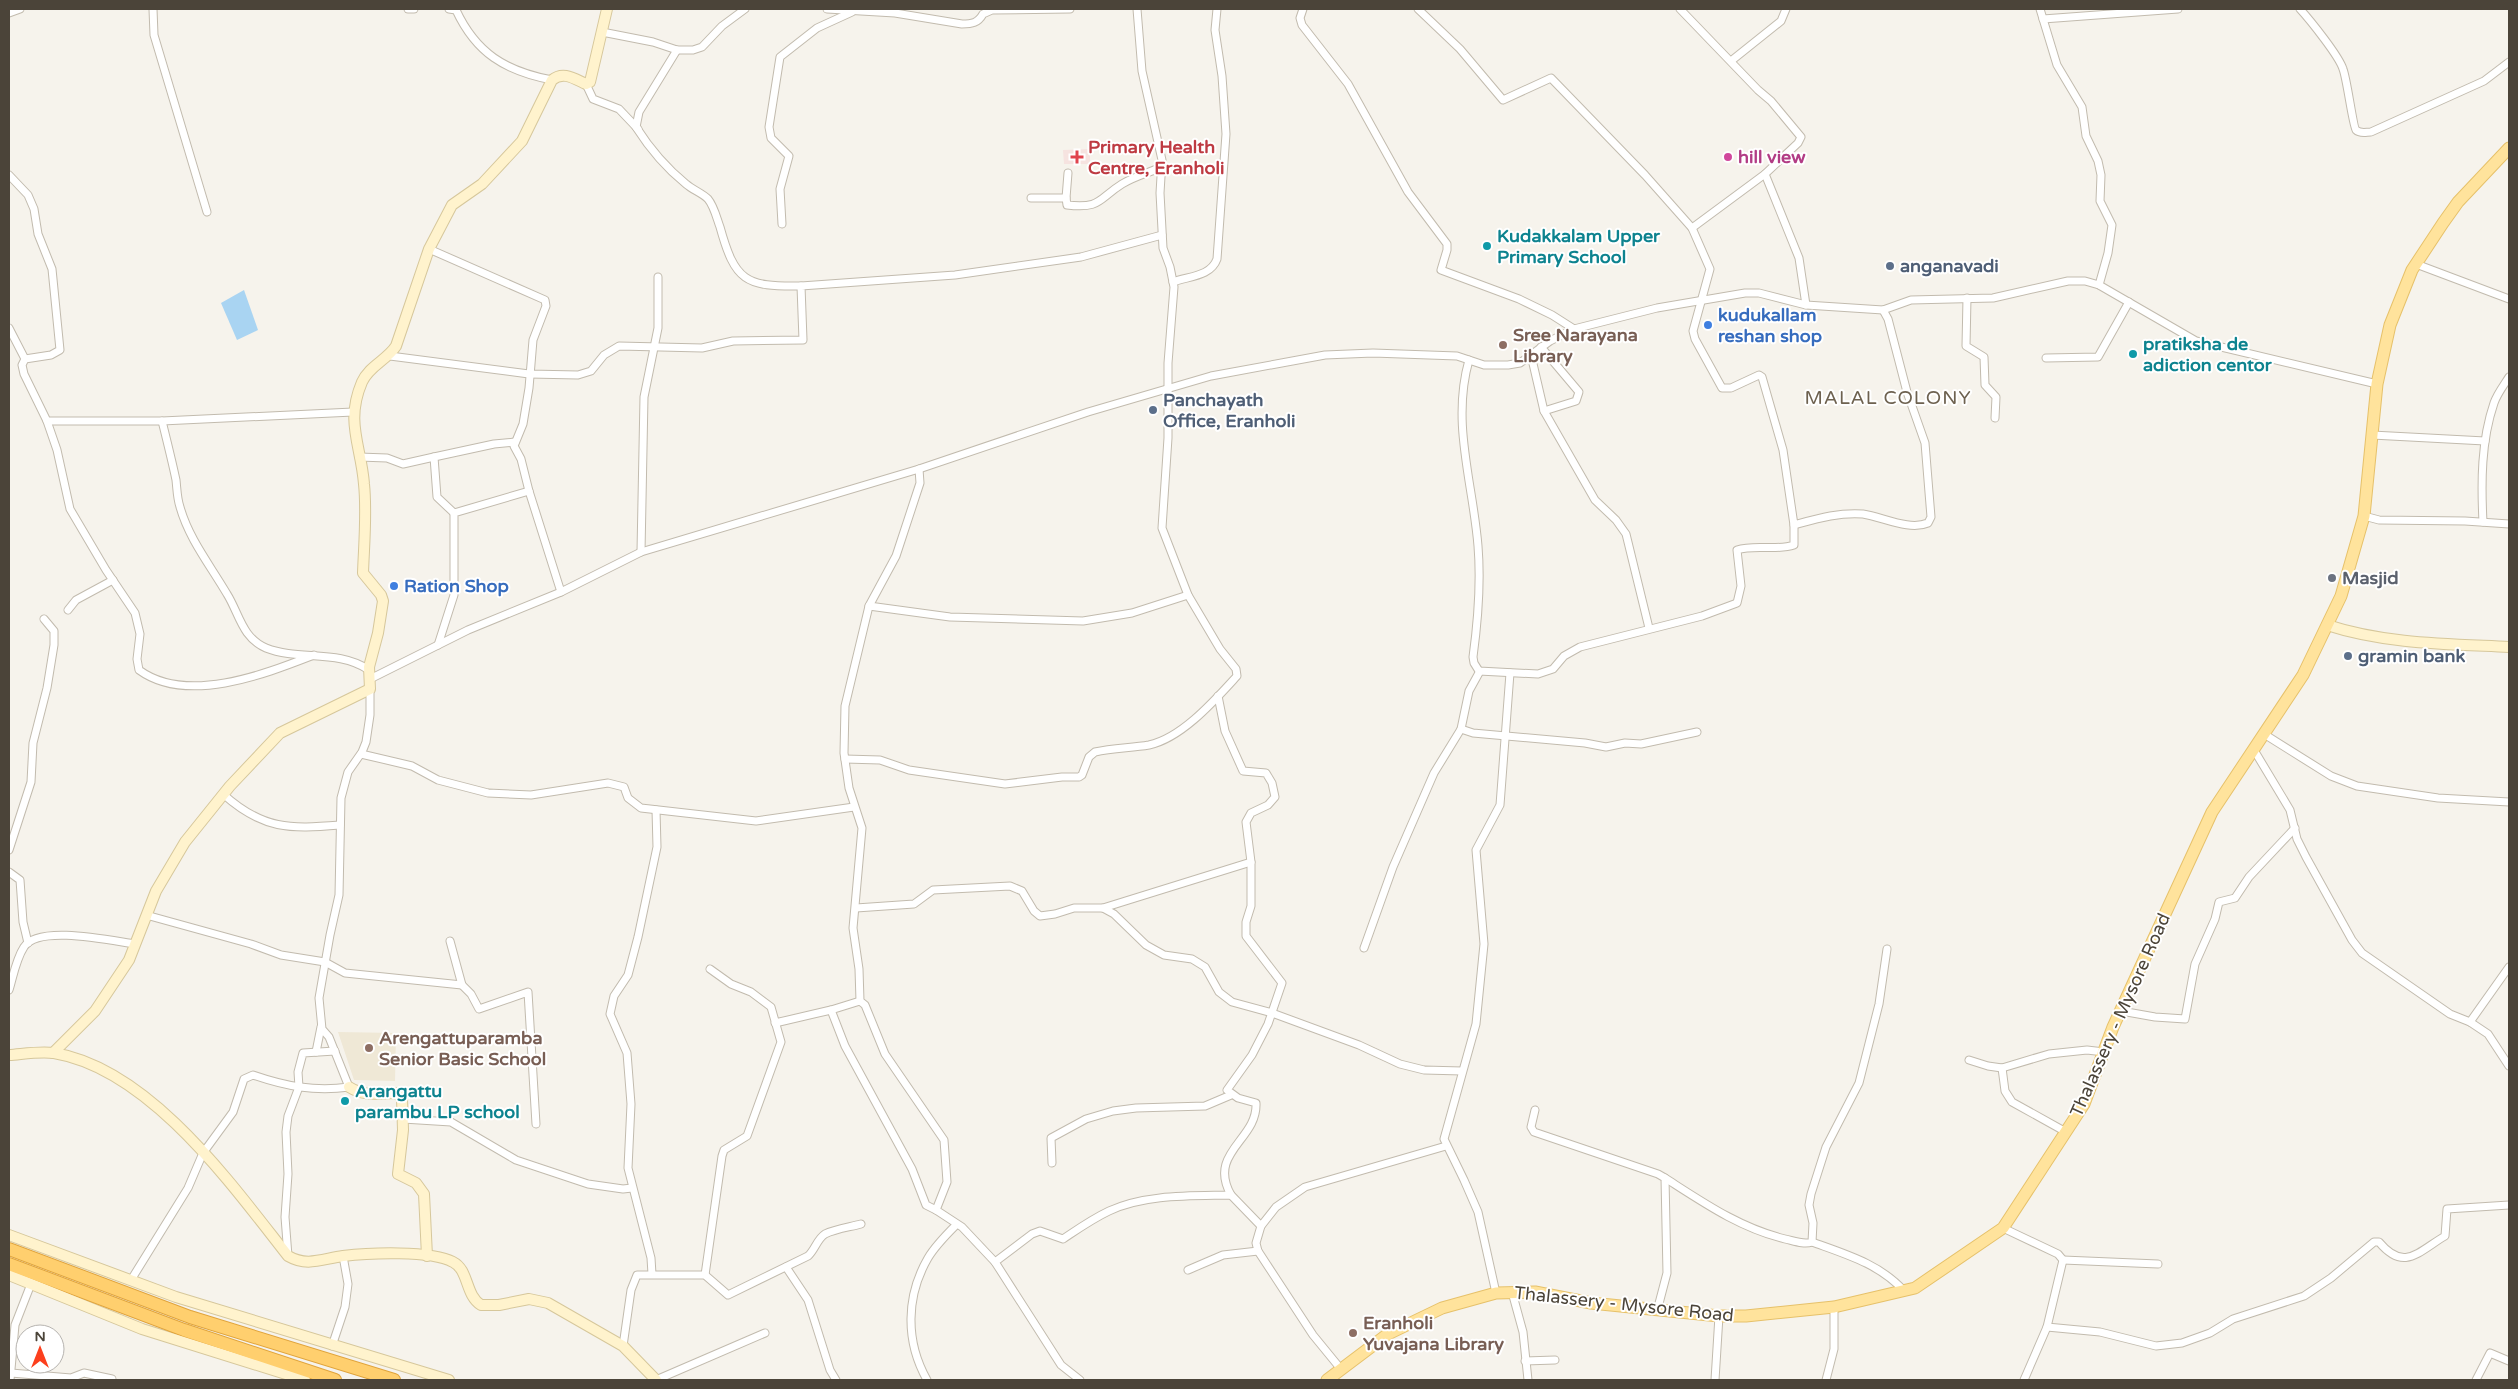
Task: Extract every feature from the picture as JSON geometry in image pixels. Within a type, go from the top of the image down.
[{"type":"highway","points":[[9,1250],[190,1317],[394,1380]]},
{"type":"highway","points":[[9,1264],[184,1330],[336,1380]]},
{"type":"main road","points":[[53,1053],[95,1011],[129,960],[156,891],[185,842],[224,794],[280,734],[370,679],[383,601],[381,595],[363,573],[364,484],[353,412],[363,380],[376,364],[390,356],[396,346],[429,249],[452,205],[482,184],[522,141],[552,80],[558,74],[563,74],[586,84],[590,82],[607,9]]},
{"type":"main road","name":"Thalassery - Mysore Road","points":[[1327,1380],[1340,1368],[1388,1334],[1442,1308],[1496,1292],[1535,1292],[1591,1303],[1719,1316],[1746,1316],[1834,1307],[1915,1288],[2003,1228],[2084,1104],[2121,1011],[2212,812],[2303,675],[2341,596],[2364,516],[2378,384],[2390,325],[2416,264],[2458,202],[2509,148]]},
{"type":"main road","points":[[2327,625],[2356,634],[2418,642],[2509,647]]},
{"type":"main road","points":[[9,1055],[53,1053],[110,1072],[179,1126],[228,1180],[288,1256],[298,1262],[309,1263],[343,1256],[382,1253],[427,1256],[452,1261],[457,1265],[471,1296],[481,1305],[539,1300],[624,1346],[656,1380]]},
{"type":"main road","points":[[349,1087],[359,1093],[373,1095],[396,1093],[402,1098],[403,1119],[398,1174],[416,1183],[424,1194],[427,1256]]},
{"type":"main road","points":[[9,1235],[176,1297],[332,1346],[449,1380]]},
{"type":"main road","points":[[9,1275],[142,1329],[305,1380]]},
{"type":"street","points":[[9,13],[20,9]]},
{"type":"street","points":[[153,9],[154,34],[208,212]]},
{"type":"street","points":[[408,9],[414,9]]},
{"type":"street","points":[[450,9],[456,10],[467,32],[491,57],[525,73],[552,80]]},
{"type":"street","points":[[602,32],[653,42],[677,50],[694,50],[702,47],[722,26],[745,9]]},
{"type":"street","points":[[827,9],[852,12],[874,11],[962,24],[973,24],[979,20],[983,11],[1070,9]]},
{"type":"street","points":[[845,758],[880,760],[909,770],[1004,784],[1062,777],[1078,777],[1082,775],[1089,757],[1095,752],[1151,745],[1164,739],[1190,722],[1237,676],[1236,669],[1220,649],[1188,595],[1162,528],[1168,438],[1168,389],[1174,282],[1163,248],[1160,193],[1162,167],[1159,139],[1142,71],[1137,9]]},
{"type":"street","points":[[1174,282],[1207,272],[1214,268],[1217,259],[1226,134],[1222,76],[1216,30],[1217,9]]},
{"type":"street","points":[[1303,9],[1300,18],[1302,25],[1348,84],[1408,192],[1447,244],[1441,270],[1519,300],[1552,315],[1574,329]]},
{"type":"street","points":[[1418,9],[1460,49],[1503,100],[1551,78],[1645,174],[1692,228],[1710,269],[1694,331],[1695,339],[1722,388],[1731,388],[1758,375],[1762,377],[1783,450],[1794,525],[1794,545],[1737,550],[1741,586],[1737,603],[1719,611],[1580,647],[1564,656],[1547,672],[1510,673],[1480,671],[1474,664],[1473,657],[1479,614],[1478,547],[1463,450],[1462,424],[1464,383],[1469,360]]},
{"type":"street","points":[[1680,9],[1758,90],[1771,101],[1801,137],[1798,143],[1765,174],[1692,228]]},
{"type":"street","points":[[1732,61],[1781,21],[1786,9]]},
{"type":"street","points":[[2040,9],[2057,65],[2082,107],[2086,136],[2098,161],[2101,175],[2100,201],[2112,225],[2108,253],[2099,285]]},
{"type":"street","points":[[2043,19],[2178,9]]},
{"type":"street","points":[[2300,9],[2343,67],[2352,103],[2352,120],[2355,129],[2360,133],[2371,132],[2484,81],[2509,62]]},
{"type":"street","points":[[782,224],[780,189],[789,156],[772,138],[769,127],[780,57],[817,28],[852,12]]},
{"type":"street","points":[[638,129],[636,126],[639,112],[677,50]]},
{"type":"street","points":[[586,84],[593,99],[619,109],[638,129],[665,167],[709,200],[716,216],[729,260],[739,273],[751,282],[773,286],[801,286],[954,275],[1081,257],[1162,235]]},
{"type":"street","points":[[1068,173],[1067,205],[1090,206],[1104,199],[1121,184],[1162,167]]},
{"type":"street","points":[[1765,174],[1799,258],[1806,305]]},
{"type":"street","points":[[9,175],[28,195],[34,209],[38,234],[48,254],[52,269],[61,346],[60,350],[51,355],[25,359]]},
{"type":"street","points":[[1030,198],[1066,198]]},
{"type":"street","points":[[429,249],[545,300],[546,306],[533,340],[529,374],[530,388],[523,424],[515,442],[515,449],[521,459],[529,491],[561,592]]},
{"type":"street","points":[[2416,264],[2509,299]]},
{"type":"street","points":[[641,552],[644,397],[658,328],[658,277]]},
{"type":"street","points":[[370,679],[468,630],[561,592],[641,552],[919,469],[1088,412],[1211,376],[1324,355],[1373,353],[1457,356],[1484,365],[1508,365],[1520,363],[1541,348],[1574,329],[1657,308],[1745,293],[1759,293],[1806,305],[1883,310],[1911,300],[1993,298],[2068,281],[2084,281],[2099,285],[2196,341],[2378,384]]},
{"type":"street","points":[[390,356],[529,374],[578,375],[591,371],[604,355],[619,346],[702,348],[734,341],[803,340],[801,286]]},
{"type":"street","points":[[1966,298],[1966,346],[1984,357],[1985,385],[1996,397],[1995,418]]},
{"type":"street","points":[[2046,358],[2098,357],[2129,302]]},
{"type":"street","points":[[1794,525],[1830,515],[1862,514],[1908,525],[1923,525],[1928,523],[1931,517],[1925,443],[1907,392],[1888,319],[1883,310]]},
{"type":"street","points":[[9,328],[25,359],[22,370],[47,421],[58,450],[70,509],[135,613],[140,634],[137,659],[139,670],[151,678],[174,684],[201,685],[229,682],[273,671],[314,655]]},
{"type":"street","points":[[1541,348],[1579,392],[1576,401],[1544,411]]},
{"type":"street","points":[[1531,355],[1544,411],[1595,500],[1616,520],[1626,534],[1649,628]]},
{"type":"street","points":[[2482,522],[2485,441],[2494,402],[2509,377]]},
{"type":"street","points":[[47,421],[162,421],[353,412]]},
{"type":"street","points":[[162,421],[180,507],[203,560],[227,594],[238,620],[253,639],[264,647],[296,655],[314,655],[347,660],[370,679]]},
{"type":"street","points":[[2372,435],[2485,441]]},
{"type":"street","points":[[359,457],[387,458],[403,464],[494,444],[515,442]]},
{"type":"street","points":[[434,457],[437,497],[454,513],[454,595],[438,645]]},
{"type":"street","points":[[919,469],[920,483],[896,556],[869,606],[845,706],[845,758],[851,798],[862,828],[853,928],[859,969],[860,1001],[865,1005],[885,1054],[944,1140],[947,1182],[936,1210]]},
{"type":"street","points":[[454,513],[529,491]]},
{"type":"street","points":[[2364,516],[2379,520],[2509,524]]},
{"type":"street","points":[[68,610],[76,600],[113,580]]},
{"type":"street","points":[[869,606],[950,617],[1083,621],[1132,613],[1188,595]]},
{"type":"street","points":[[9,850],[31,782],[33,743],[47,688],[54,645],[54,631],[44,619]]},
{"type":"street","points":[[1364,948],[1393,867],[1434,773],[1461,729],[1469,691],[1480,671]]},
{"type":"street","points":[[1496,1292],[1478,1212],[1444,1139],[1476,1024],[1484,944],[1476,850],[1500,805],[1510,673]]},
{"type":"street","points":[[316,1052],[321,1027],[319,998],[339,895],[341,798],[348,772],[361,754],[369,728],[370,679]]},
{"type":"street","points":[[1218,696],[1225,731],[1243,771],[1266,773],[1272,783],[1275,798],[1268,805],[1252,813],[1246,822],[1251,862],[1252,906],[1246,922],[1246,936],[1282,983],[1272,1013],[1252,1055],[1227,1090],[1231,1095],[1256,1102],[1257,1110],[1254,1120],[1228,1158],[1224,1170],[1226,1185],[1231,1195],[1261,1226]]},
{"type":"street","points":[[1461,729],[1473,733],[1505,737],[1585,743],[1606,747],[1625,743],[1641,744],[1697,732]]},
{"type":"street","points":[[2264,734],[2331,776],[2356,786],[2438,798],[2509,802]]},
{"type":"street","points":[[2254,750],[2290,810],[2297,840],[2306,857],[2352,940],[2362,953],[2450,1014],[2470,1022],[2488,1034],[2509,1066]]},
{"type":"street","points":[[361,754],[412,766],[438,780],[488,793],[531,795],[608,783],[624,787],[628,798],[641,808],[756,821],[854,807]]},
{"type":"street","points":[[224,794],[242,811],[274,824],[294,829],[340,825]]},
{"type":"street","points":[[652,1274],[646,1236],[628,1168],[631,1104],[627,1053],[610,1014],[614,996],[628,975],[638,937],[657,847],[656,810]]},
{"type":"street","points":[[2121,1011],[2155,1017],[2185,1019],[2195,964],[2215,919],[2219,902],[2235,898],[2249,877],[2295,828]]},
{"type":"street","points":[[856,908],[914,904],[933,890],[1010,886],[1022,891],[1034,911],[1040,916],[1074,908],[1103,908],[1251,862]]},
{"type":"street","points":[[9,872],[20,880],[23,922],[28,943]]},
{"type":"street","points":[[1103,908],[1114,914],[1146,945],[1164,955],[1192,959],[1205,967],[1219,992],[1232,1002],[1272,1013],[1359,1045],[1400,1064],[1424,1070],[1462,1072]]},
{"type":"street","points":[[146,915],[251,944],[281,955],[325,962],[346,973],[462,985]]},
{"type":"street","points":[[9,990],[24,946],[32,940],[79,935],[135,944]]},
{"type":"street","points":[[450,941],[462,985],[471,994],[479,1009],[528,992],[536,1124]]},
{"type":"street","points":[[1812,1242],[1813,1223],[1809,1205],[1811,1194],[1826,1147],[1860,1083],[1879,1004],[1886,949]]},
{"type":"street","points":[[2470,1022],[2509,967]]},
{"type":"street","points":[[705,1275],[722,1156],[724,1150],[747,1136],[781,1042],[771,1007],[751,992],[731,984],[710,969]]},
{"type":"street","points":[[776,1023],[860,1001]]},
{"type":"street","points":[[831,1010],[845,1046],[912,1169],[926,1205],[966,1231],[995,1262],[1062,1365],[1080,1380]]},
{"type":"street","points":[[131,1280],[188,1188],[203,1152],[233,1112],[244,1079],[253,1075],[283,1085],[299,1087],[318,1089],[349,1087],[329,1037],[321,1027]]},
{"type":"street","points":[[1969,1060],[2002,1068],[2049,1054],[2087,1050],[2104,1052]]},
{"type":"street","points":[[288,1256],[285,1217],[288,1174],[286,1132],[288,1116],[299,1087],[300,1058],[303,1053],[335,1051]]},
{"type":"street","points":[[2002,1068],[2005,1091],[2012,1102],[2066,1132]]},
{"type":"street","points":[[1052,1163],[1051,1138],[1086,1119],[1136,1108],[1205,1106],[1231,1095]]},
{"type":"street","points":[[1535,1110],[1531,1127],[1534,1132],[1658,1174],[1715,1211],[1747,1227],[1793,1241],[1812,1242],[1876,1268],[1894,1279],[1904,1291]]},
{"type":"street","points":[[403,1119],[451,1122],[516,1160],[588,1184],[623,1189],[632,1188]]},
{"type":"street","points":[[1340,1368],[1313,1335],[1258,1251],[1256,1243],[1261,1226],[1276,1207],[1305,1187],[1446,1146]]},
{"type":"street","points":[[1657,1311],[1667,1273],[1665,1178]]},
{"type":"street","points":[[995,1262],[1032,1234],[1040,1231],[1063,1239],[1080,1227],[1118,1208],[1151,1200],[1231,1195]]},
{"type":"street","points":[[2047,1327],[2100,1332],[2156,1346],[2182,1342],[2210,1333],[2233,1319],[2304,1296],[2331,1278],[2374,1242],[2379,1242],[2388,1253],[2396,1258],[2408,1258],[2445,1236],[2447,1209],[2509,1205]]},
{"type":"street","points":[[624,1346],[633,1280],[637,1275],[705,1275],[728,1295],[808,1256],[815,1250],[817,1243],[825,1234],[861,1224]]},
{"type":"street","points":[[927,1380],[912,1342],[909,1319],[913,1296],[929,1257],[956,1224]]},
{"type":"street","points":[[2003,1228],[2058,1254],[2063,1260],[2158,1264]]},
{"type":"street","points":[[1188,1270],[1223,1255],[1258,1251]]},
{"type":"street","points":[[332,1346],[345,1307],[348,1284],[343,1256]]},
{"type":"street","points":[[2024,1380],[2047,1327],[2063,1260]]},
{"type":"street","points":[[786,1268],[808,1300],[830,1370],[836,1380]]},
{"type":"street","points":[[31,1284],[16,1325],[10,1377],[71,1378],[84,1373],[112,1378]]},
{"type":"street","points":[[1512,1292],[1523,1332],[1528,1380]]},
{"type":"street","points":[[1826,1380],[1834,1349],[1834,1307]]},
{"type":"street","points":[[1715,1380],[1719,1316]]},
{"type":"street","points":[[656,1380],[765,1334]]},
{"type":"street","points":[[2476,1380],[2490,1353],[2509,1361]]},
{"type":"street","points":[[1525,1361],[1555,1360]]},
{"type":"shaded area","name":"Primary Health Centre, Eranholi","points":[[1090,149],[1090,164],[1064,164],[1063,150]]},
{"type":"shaded area","name":"Arengattuparamba Senior Basic School","points":[[338,1032],[396,1033],[395,1081],[354,1080]]},
{"type":"water","points":[[244,290],[258,330],[237,340],[221,303]]},
{"type":"place","name":"Primary Health Centre, Eranholi","points":[[1077,157]]},
{"type":"place","name":"hill view","points":[[1728,157]]},
{"type":"place","name":"Kudakkalam Upper Primary School","points":[[1487,246]]},
{"type":"place","name":"anganavadi","points":[[1890,266]]},
{"type":"place","name":"kudukallam reshan shop","points":[[1708,325]]},
{"type":"place","name":"Sree Narayana Library","points":[[1503,345]]},
{"type":"place","name":"pratiksha de adiction centor","points":[[2133,354]]},
{"type":"place","name":"Panchayath Office, Eranholi","points":[[1153,410]]},
{"type":"place","name":"Masjid","points":[[2332,578]]},
{"type":"place","name":"Ration Shop","points":[[394,586]]},
{"type":"place","name":"gramin bank","points":[[2348,656]]},
{"type":"place","name":"Arengattuparamba Senior Basic School","points":[[369,1048]]},
{"type":"place","name":"Arangattu parambu LP school","points":[[345,1101]]},
{"type":"place","name":"Eranholi Yuvajana Library","points":[[1353,1333]]},
{"type":"district","name":"MALAL COLONY","points":[[1888,398]]}]
